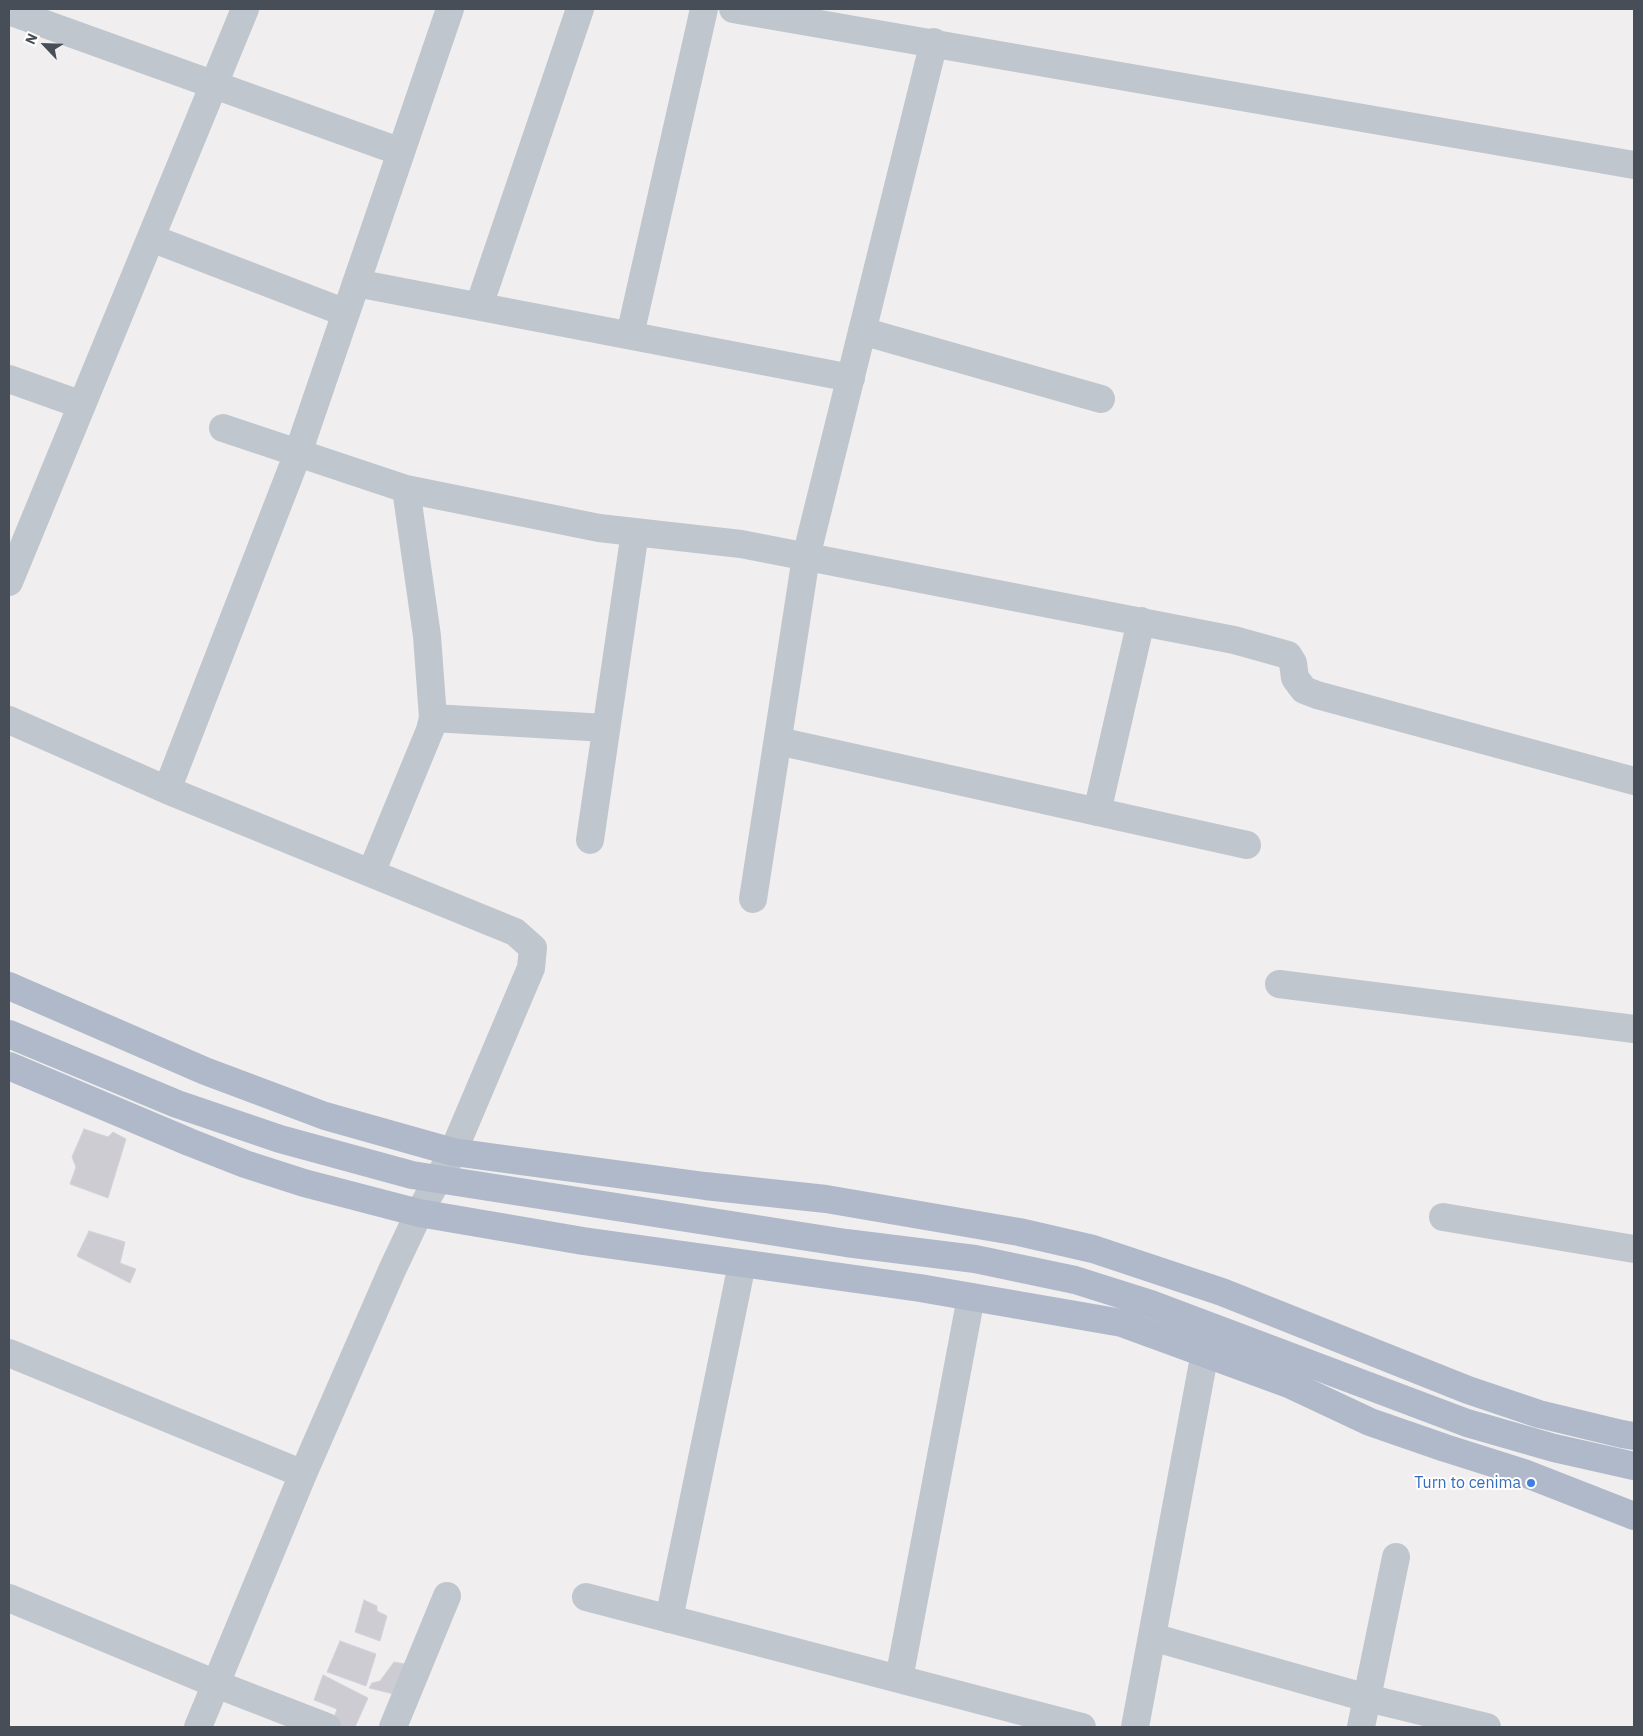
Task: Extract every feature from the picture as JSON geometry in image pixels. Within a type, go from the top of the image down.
[{"type":"main road","points":[[9,986],[205,1071],[325,1116],[454,1152],[705,1186],[826,1199],[1019,1232],[1093,1249],[1222,1292],[1468,1390],[1540,1414],[1634,1436]]},
{"type":"main road","points":[[9,1034],[177,1104],[280,1139],[412,1175],[846,1244],[975,1259],[1075,1280],[1151,1304],[1467,1423],[1554,1448],[1634,1466]]},
{"type":"main road","points":[[9,1066],[245,1164],[304,1183],[419,1213],[583,1241],[920,1288],[1122,1323],[1289,1384],[1370,1422],[1524,1473],[1634,1516]]},
{"type":"street","points":[[9,582],[245,9]]},
{"type":"street","points":[[167,790],[298,454],[450,9]]},
{"type":"street","points":[[479,306],[580,9]]},
{"type":"street","points":[[630,335],[704,9]]},
{"type":"street","points":[[734,9],[813,15],[934,42],[1634,165]]},
{"type":"street","points":[[12,20],[213,84],[401,152]]},
{"type":"street","points":[[753,899],[806,557],[934,42]]},
{"type":"street","points":[[151,238],[346,313]]},
{"type":"street","points":[[356,283],[851,378]]},
{"type":"street","points":[[862,331],[1101,399]]},
{"type":"street","points":[[9,379],[82,405]]},
{"type":"street","points":[[223,428],[406,489],[599,528],[741,544],[1234,640],[1288,656],[1293,663],[1295,678],[1304,690],[1317,695],[1634,781]]},
{"type":"street","points":[[372,873],[430,730],[433,718],[427,636],[406,489]]},
{"type":"street","points":[[590,840],[634,532]]},
{"type":"street","points":[[1097,812],[1141,622]]},
{"type":"street","points":[[433,718],[606,728]]},
{"type":"street","points":[[9,720],[167,790],[514,932],[533,948],[532,968],[454,1152],[419,1213],[393,1268],[303,1474],[198,1727]]},
{"type":"street","points":[[778,741],[1247,845]]},
{"type":"street","points":[[1279,984],[1634,1029]]},
{"type":"street","points":[[1443,1217],[1634,1249]]},
{"type":"street","points":[[669,1619],[742,1264]]},
{"type":"street","points":[[899,1679],[971,1297]]},
{"type":"street","points":[[1135,1727],[1204,1352]]},
{"type":"street","points":[[9,1353],[303,1474]]},
{"type":"street","points":[[1362,1727],[1396,1557]]},
{"type":"street","points":[[393,1727],[447,1596]]},
{"type":"street","points":[[586,1597],[1082,1727]]},
{"type":"street","points":[[9,1598],[216,1684],[327,1727]]},
{"type":"street","points":[[1152,1637],[1367,1698],[1487,1727]]},
{"type":"building","points":[[84,1129],[108,1137],[113,1132],[126,1139],[108,1198],[70,1184],[76,1167],[72,1157]]},
{"type":"building","points":[[89,1231],[125,1242],[120,1263],[136,1269],[130,1283],[77,1256]]},
{"type":"building","points":[[364,1600],[377,1606],[377,1611],[387,1616],[380,1641],[355,1632]]},
{"type":"building","points":[[340,1641],[376,1654],[366,1686],[327,1672]]},
{"type":"building","points":[[394,1662],[411,1665],[402,1696],[369,1688],[372,1683],[380,1681]]},
{"type":"building","points":[[323,1675],[368,1698],[355,1727],[331,1727],[337,1709],[314,1700]]},
{"type":"place","name":"Turn to cenima","points":[[1531,1483]]}]
